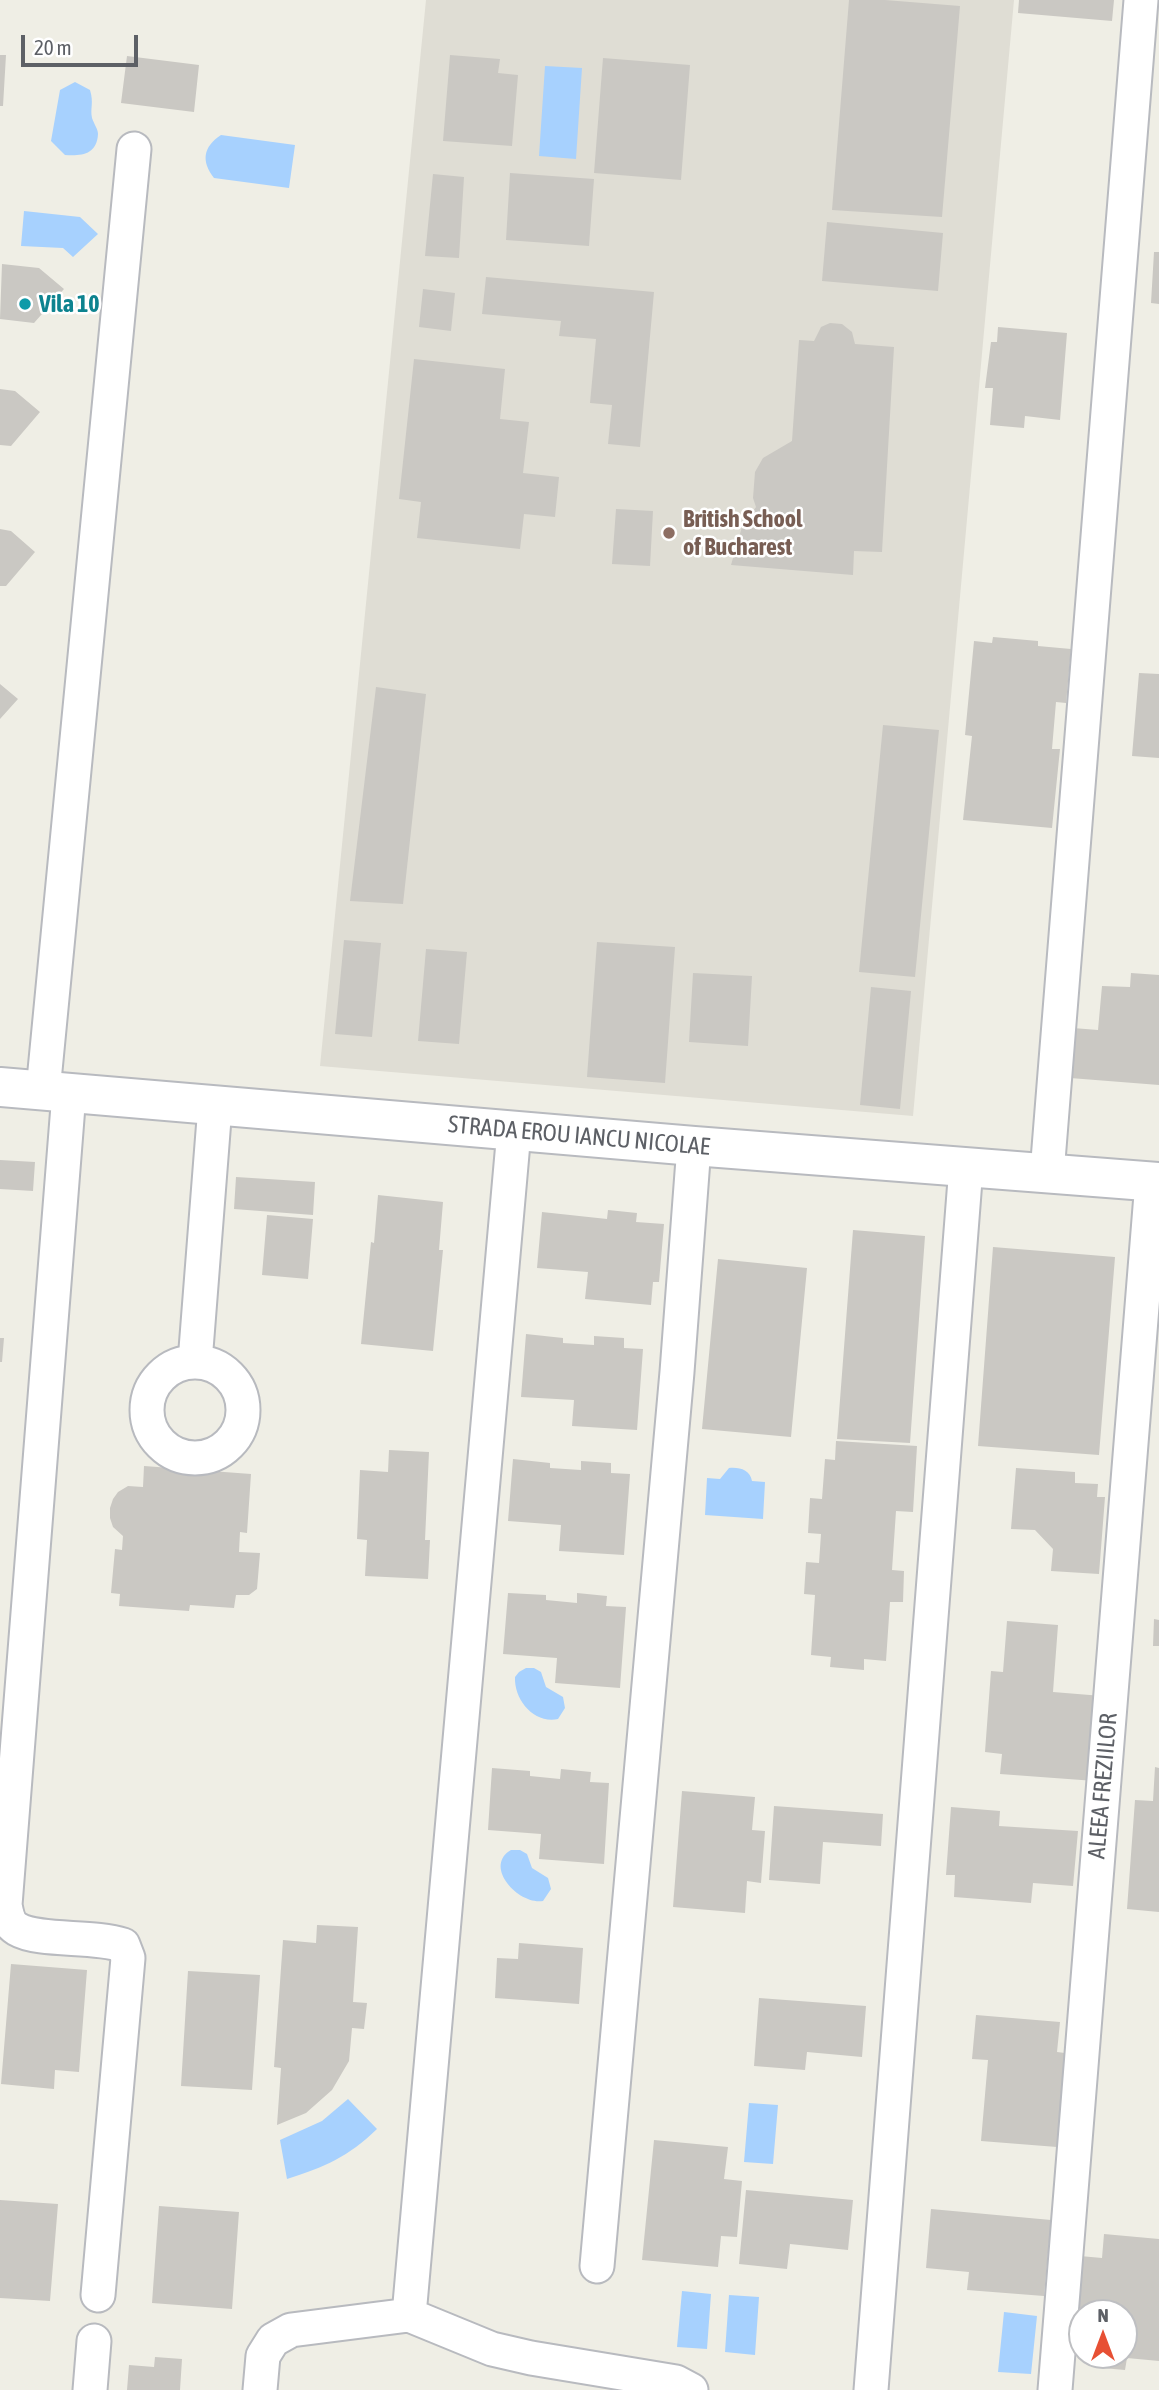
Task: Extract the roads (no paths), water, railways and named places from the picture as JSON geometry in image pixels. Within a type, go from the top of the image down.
[{"type":"street","points":[[1047,1173],[1141,0]]},
{"type":"street","points":[[98,2295],[128,1958],[123,1945],[108,1940],[36,1934],[17,1929],[8,1920],[5,1905],[56,1092],[134,149]]},
{"type":"street","name":"STRADA EROU IANCU NICOLAE","points":[[0,1087],[1155,1182]]},
{"type":"street","points":[[195,1362],[215,1106]]},
{"type":"street","points":[[409,2315],[514,1131]]},
{"type":"street","points":[[597,2266],[677,1372],[694,1146]]},
{"type":"street","points":[[871,2390],[967,1167]]},
{"type":"street","name":"ALEEA FREZIILOR","points":[[1055,2390],[1155,1182]]},
{"type":"street","points":[[260,2390],[263,2356],[273,2340],[291,2330],[409,2315],[492,2348],[531,2358],[676,2382],[691,2390]]},
{"type":"street","points":[[90,2390],[94,2341]]},
{"type":"water","points":[[545,66],[582,68],[576,159],[539,156]]},
{"type":"water","points":[[75,82],[90,90],[92,118],[98,134],[95,146],[87,153],[65,155],[51,141],[60,90]]},
{"type":"water","points":[[221,135],[295,145],[289,188],[214,178],[207,166],[206,155],[210,144]]},
{"type":"water","points":[[24,211],[80,217],[98,234],[73,257],[63,248],[21,246]]},
{"type":"water","points":[[729,1468],[744,1470],[752,1481],[765,1482],[763,1519],[705,1515],[707,1478],[720,1479]]},
{"type":"water","points":[[526,1668],[541,1672],[546,1687],[563,1697],[565,1708],[558,1719],[541,1718],[522,1702],[515,1677]]},
{"type":"water","points":[[511,1850],[520,1850],[527,1854],[532,1868],[548,1878],[551,1889],[543,1901],[524,1897],[507,1883],[501,1865],[503,1857]]},
{"type":"water","points":[[348,2099],[377,2129],[335,2160],[287,2179],[280,2140],[322,2121]]},
{"type":"water","points":[[749,2103],[778,2105],[773,2164],[744,2162]]},
{"type":"water","points":[[682,2291],[711,2294],[707,2349],[677,2347]]},
{"type":"water","points":[[729,2295],[759,2297],[755,2355],[725,2352]]},
{"type":"water","points":[[1004,2312],[1037,2316],[1031,2374],[998,2372]]},
{"type":"place","name":"Vila 10","points":[[25,304]]},
{"type":"place","name":"British School of Bucharest","points":[[669,533]]}]
